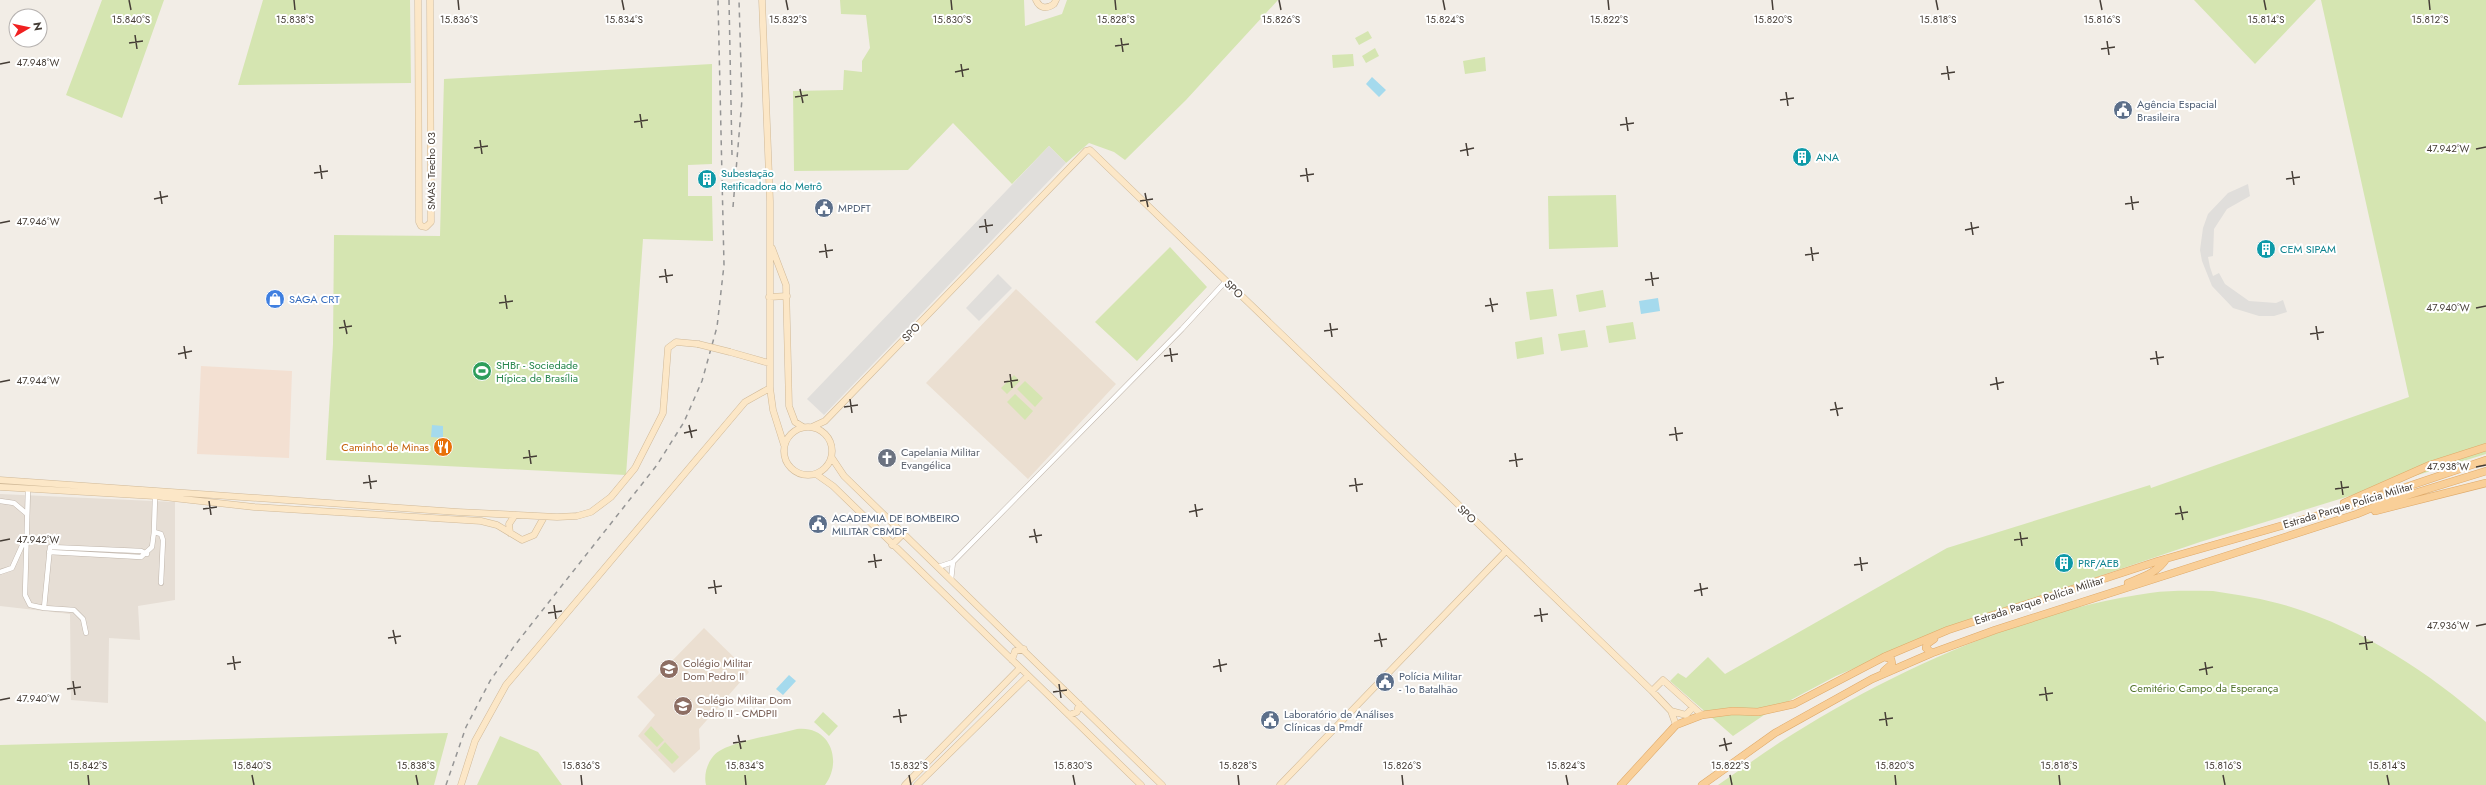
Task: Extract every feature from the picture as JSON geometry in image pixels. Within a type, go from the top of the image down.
[{"type":"main road","points":[[2310,517],[2430,465],[2486,447]]},
{"type":"main road","name":"Estrada Parque Polícia Militar","points":[[1621,785],[1676,725],[1702,715],[1733,711],[1758,712],[1794,704],[1884,657],[1948,630],[2166,560],[2310,517],[2486,460]]},
{"type":"main road","name":"Estrada Parque Polícia Militar","points":[[1702,785],[1762,741],[1872,679],[1932,653],[1995,630],[2357,514],[2386,502],[2486,471]]},
{"type":"main road","points":[[2357,514],[2486,483]]},
{"type":"main road","points":[[2099,597],[2153,572],[2161,567],[2166,560]]},
{"type":"main road","points":[[1932,653],[1927,649],[1927,644],[1948,630]]},
{"type":"main road","points":[[1872,679],[1892,664],[1891,659],[1884,657]]},
{"type":"street","name":"SMAS Trecho 03","points":[[418,0],[419,222],[423,227],[428,226],[431,222],[430,0]]},
{"type":"street","points":[[762,0],[771,245],[769,363],[773,410],[784,445],[785,458],[792,470],[804,475],[816,474],[823,471],[832,458]]},
{"type":"street","points":[[1036,0],[1040,6],[1046,8],[1054,4],[1056,0]]},
{"type":"street","name":"SPO","points":[[812,427],[825,421],[1086,151],[1094,151],[1120,180],[1226,280],[1652,691],[1671,711],[1676,725]]},
{"type":"street","points":[[771,245],[785,279],[787,296],[789,406],[795,422],[804,427]]},
{"type":"street","points":[[938,567],[954,562],[1177,335],[1226,280]]},
{"type":"street","points":[[769,297],[787,296]]},
{"type":"street","points":[[0,480],[567,518],[591,512],[611,497],[623,485],[635,468],[663,413],[668,348],[676,342],[698,344],[769,363]]},
{"type":"street","points":[[461,785],[475,741],[506,685],[745,402],[770,388]]},
{"type":"street","points":[[824,432],[825,421]]},
{"type":"street","points":[[784,445],[791,433],[804,427],[812,427],[824,432],[832,444],[832,458],[844,476],[1024,649],[1162,785]]},
{"type":"street","points":[[816,474],[833,486],[892,546],[1069,714],[1141,785]]},
{"type":"street","points":[[0,487],[155,496],[254,507],[481,521],[497,525],[518,539],[528,540],[534,535],[544,517]]},
{"type":"street","points":[[28,489],[26,600],[30,605],[44,608],[74,610],[82,616],[86,633]]},
{"type":"street","points":[[44,608],[49,552],[52,546],[141,551],[147,554],[152,547],[155,496]]},
{"type":"street","points":[[0,501],[14,503],[27,514]]},
{"type":"street","points":[[510,533],[509,524],[515,515]]},
{"type":"street","points":[[529,516],[534,519],[538,529]]},
{"type":"street","points":[[154,532],[161,534],[164,540],[161,583]]},
{"type":"street","points":[[892,546],[904,534]]},
{"type":"street","points":[[0,572],[12,568],[26,535]]},
{"type":"street","points":[[1280,785],[1506,551]]},
{"type":"street","points":[[951,580],[954,562]]},
{"type":"street","points":[[1012,660],[1015,651],[1024,649]]},
{"type":"street","points":[[905,785],[1020,668]]},
{"type":"street","points":[[917,785],[1028,676]]},
{"type":"street","points":[[1652,691],[1663,680],[1702,715]]},
{"type":"street","points":[[988,700],[998,705]]},
{"type":"street","points":[[1069,714],[1077,712],[1079,704]]},
{"type":"street","points":[[1671,711],[1686,715],[1693,708]]},
{"type":"street","points":[[945,744],[951,751]]},
{"type":"shaded area","points":[[1049,146],[1066,163],[824,415],[807,399]]},
{"type":"shaded area","points":[[2248,184],[2250,196],[2227,209],[2214,229],[2213,256],[2208,257],[2213,276],[2219,273],[2225,284],[2249,301],[2276,303],[2283,300],[2287,312],[2274,316],[2259,316],[2233,308],[2212,286],[2202,261],[2200,250],[2203,228],[2208,214],[2228,193]]},
{"type":"shaded area","points":[[998,274],[1012,288],[979,321],[966,308]]},
{"type":"shaded area","points":[[1016,289],[1116,384],[1028,479],[926,383]]},
{"type":"shaded area","points":[[201,366],[292,371],[289,458],[197,454]]},
{"type":"shaded area","points":[[0,494],[175,502],[175,600],[138,606],[140,640],[109,638],[108,703],[71,700],[70,614],[0,606]]},
{"type":"shaded area","name":"Colégio Militar Dom Pedro II - CMDPII","points":[[704,628],[749,672],[699,729],[700,749],[674,773],[638,736],[655,715],[637,697]]},
{"type":"green space","points":[[102,0],[164,0],[122,118],[66,95]]},
{"type":"green space","points":[[263,0],[410,0],[411,83],[238,85]]},
{"type":"green space","points":[[840,0],[1024,0],[1025,26],[1062,14],[1067,0],[1278,0],[1186,100],[1125,160],[1114,152],[1089,143],[1066,163],[1049,146],[1012,184],[953,123],[908,170],[794,171],[793,91],[843,90],[844,70],[862,72],[862,61],[870,48],[866,15],[841,14]]},
{"type":"green space","points":[[2194,0],[2316,0],[2255,64]]},
{"type":"green space","points":[[2321,0],[2486,0],[2486,454],[2200,542],[1964,622],[1836,676],[1770,711],[1733,736],[1670,681],[1678,673],[1686,678],[1708,657],[1725,674],[1947,548],[2150,485],[2151,488],[2409,397]]},
{"type":"green space","points":[[1368,31],[1372,38],[1359,45],[1355,38]]},
{"type":"green space","points":[[1375,48],[1379,56],[1366,63],[1362,56]]},
{"type":"green space","points":[[1353,54],[1354,66],[1333,68],[1332,55]]},
{"type":"green space","points":[[1485,57],[1486,71],[1465,74],[1463,61]]},
{"type":"green space","name":"SHBr - Sociedade Hípica de Brasília","points":[[712,64],[712,164],[688,165],[688,196],[712,196],[713,241],[643,239],[626,475],[326,460],[333,344],[334,235],[440,236],[444,79]]},
{"type":"green space","points":[[1616,195],[1618,247],[1549,249],[1548,196]]},
{"type":"green space","points":[[1170,247],[1207,287],[1137,361],[1095,322]]},
{"type":"green space","points":[[1553,289],[1557,316],[1530,320],[1526,292]]},
{"type":"green space","points":[[1603,290],[1606,307],[1579,312],[1576,295]]},
{"type":"green space","points":[[1633,322],[1636,339],[1609,343],[1606,326]]},
{"type":"green space","points":[[1585,330],[1588,347],[1561,351],[1558,334]]},
{"type":"green space","points":[[1542,337],[1544,354],[1517,359],[1515,342]]},
{"type":"green space","points":[[1014,375],[1020,381],[1007,394],[1001,388]]},
{"type":"green space","points":[[1025,381],[1043,398],[1035,407],[1017,389]]},
{"type":"green space","points":[[1015,394],[1033,411],[1025,420],[1007,402]]},
{"type":"green space","name":"Cemitério Campo da Esperança","points":[[2213,591],[2272,602],[2318,616],[2370,640],[2394,654],[2441,686],[2486,722],[2486,785],[1718,785],[1783,740],[1832,710],[1919,665],[1965,646],[2011,628],[2058,613],[2105,601],[2158,592]]},
{"type":"green space","points":[[823,712],[838,726],[829,736],[814,722]]},
{"type":"green space","points":[[651,726],[664,740],[657,747],[644,734]]},
{"type":"green space","points":[[797,729],[808,729],[818,733],[830,746],[833,756],[833,766],[825,785],[706,785],[705,775],[708,765],[713,756],[721,750],[729,746]]},
{"type":"green space","points":[[448,733],[434,785],[0,785],[0,745]]},
{"type":"green space","points":[[500,736],[538,752],[562,785],[477,785]]},
{"type":"green space","points":[[665,742],[679,757],[672,764],[658,750]]},
{"type":"water","points":[[1372,77],[1386,90],[1379,97],[1366,84]]},
{"type":"water","points":[[1658,298],[1660,311],[1641,314],[1639,301]]},
{"type":"water","points":[[432,425],[443,426],[443,438],[431,437]]},
{"type":"water","points":[[789,675],[796,681],[783,695],[776,689]]},
{"type":"railway","points":[[446,785],[466,727],[490,681],[515,645],[657,465],[684,422],[702,381],[717,327],[724,265],[718,0]]},
{"type":"railway","points":[[729,0],[732,155]]},
{"type":"railway","points":[[733,207],[742,99],[739,0]]},
{"type":"place","name":"Agência Espacial Brasileira","points":[[2123,110]]},
{"type":"place","name":"ANA","points":[[1802,157]]},
{"type":"place","name":"Subestação Retificadora do Metrô","points":[[707,179]]},
{"type":"place","name":"MPDFT","points":[[824,208]]},
{"type":"place","name":"CEM SIPAM","points":[[2266,249]]},
{"type":"place","name":"SAGA CRT","points":[[275,299]]},
{"type":"place","name":"SHBr - Sociedade Hípica de Brasília","points":[[482,371]]},
{"type":"place","name":"Caminho de Minas","points":[[443,447]]},
{"type":"place","name":"Capelania Militar Evangélica","points":[[887,458]]},
{"type":"place","name":"ACADEMIA DE BOMBEIRO MILITAR CBMDF","points":[[818,524]]},
{"type":"place","name":"PRF/AEB","points":[[2064,563]]},
{"type":"place","name":"Colégio Militar Dom Pedro II","points":[[669,669]]},
{"type":"place","name":"Polícia Militar - 1o Batalhão","points":[[1385,682]]},
{"type":"place","name":"Colégio Militar Dom Pedro II - CMDPII","points":[[683,706]]},
{"type":"place","name":"Laboratório de Análises Clínicas da Pmdf","points":[[1270,720]]}]
